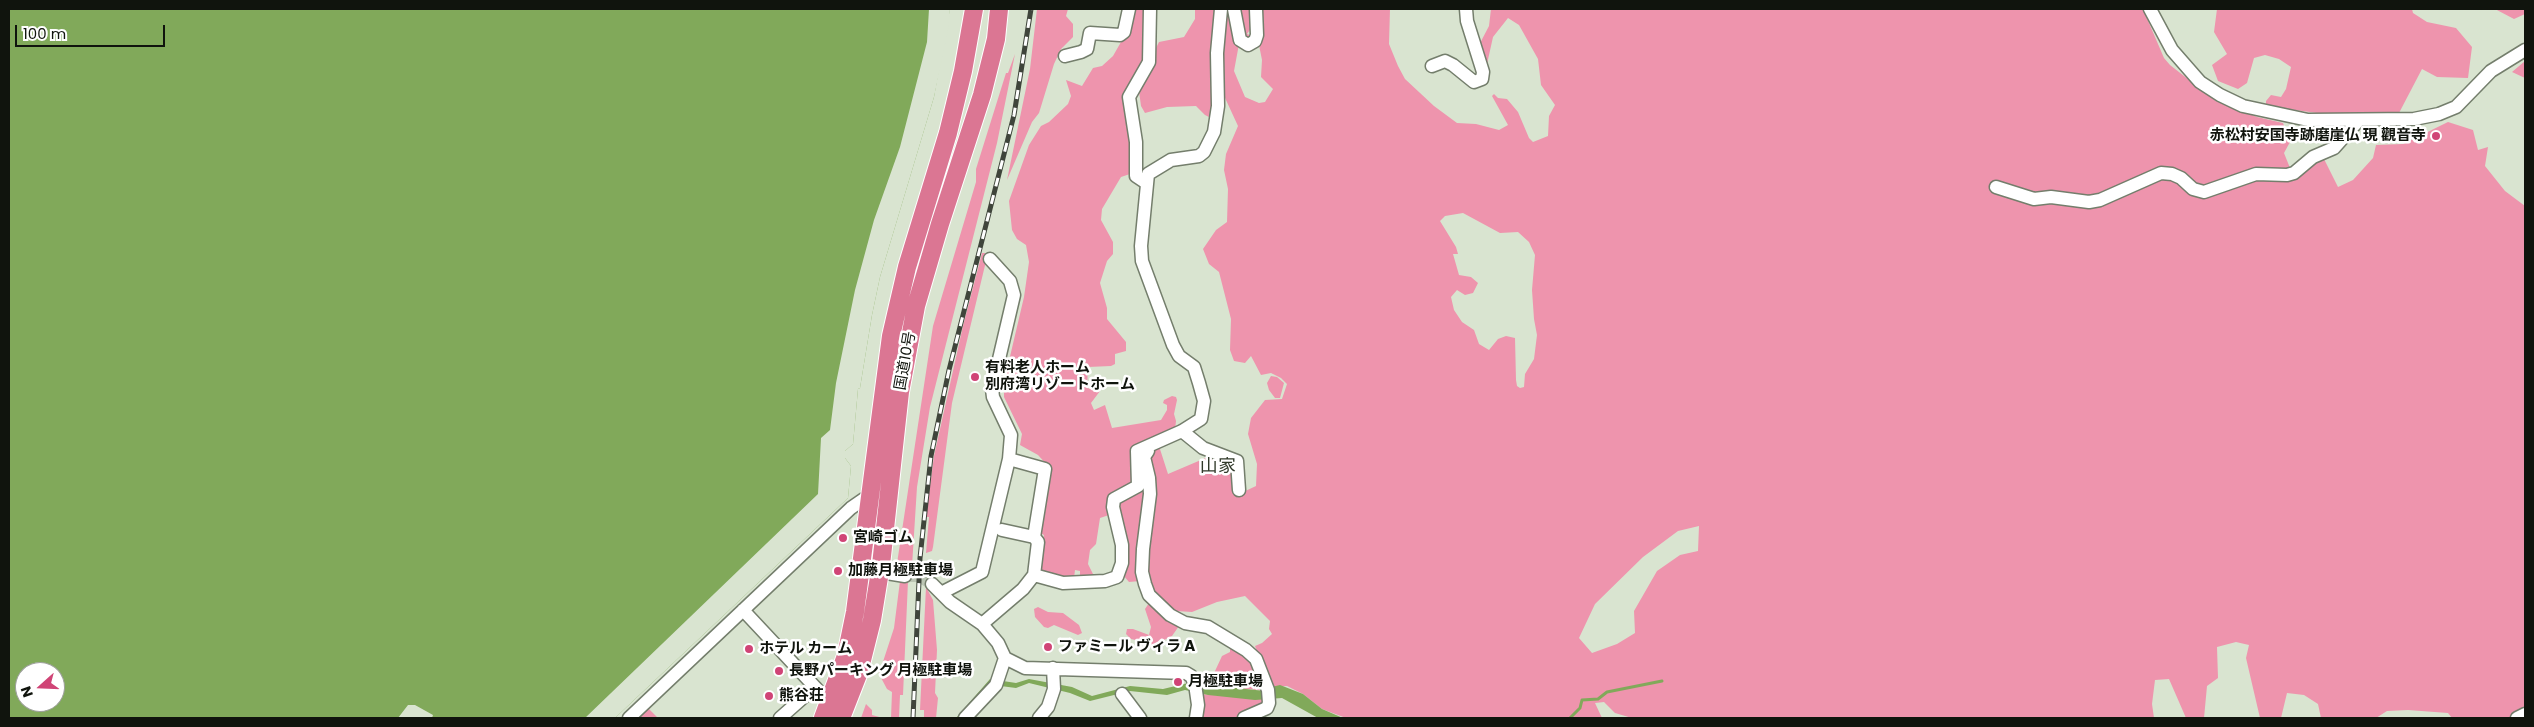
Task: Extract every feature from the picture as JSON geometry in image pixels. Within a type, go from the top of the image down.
[{"type":"highway","name":"国道10号","points":[[836,715],[862,569],[891,336],[907,266],[952,118],[970,40],[974,9]]},
{"type":"highway","name":"国道10号","points":[[836,715],[866,646],[880,572],[899,401],[916,306],[940,224],[982,95],[996,39],[999,9]]},
{"type":"street","points":[[1065,56],[1086,49],[1090,33],[1120,35],[1124,32],[1130,9]]},
{"type":"street","points":[[1145,182],[1136,176],[1136,142],[1129,97],[1149,62],[1150,9]]},
{"type":"street","points":[[1034,575],[1063,583],[1105,581],[1117,577],[1122,563],[1122,545],[1113,507],[1114,499],[1138,486],[1136,451],[1182,431],[1201,419],[1204,412],[1202,392],[1194,367],[1186,363],[1175,350],[1142,261],[1140,246],[1145,182],[1148,174],[1164,163],[1184,157],[1199,156],[1204,152],[1214,132],[1218,106],[1217,53],[1221,9]]},
{"type":"street","points":[[1234,9],[1240,40],[1248,45],[1255,41],[1257,35],[1256,9]]},
{"type":"street","points":[[1432,66],[1445,61],[1474,82],[1482,79],[1483,72],[1467,21],[1466,9]]},
{"type":"street","points":[[2150,9],[2172,50],[2187,69],[2220,95],[2243,106],[2279,116],[2308,120],[2414,119],[2439,114],[2456,106],[2491,71],[2525,50]]},
{"type":"street","points":[[1996,187],[2034,199],[2051,198],[2089,202],[2161,173],[2172,174],[2181,178],[2193,189],[2204,192],[2256,174],[2287,175],[2294,173],[2313,157],[2334,148],[2359,120]]},
{"type":"street","points":[[990,259],[1010,280],[1014,295],[992,389],[993,396],[1011,435],[1009,459],[982,572],[936,589],[982,624],[998,642],[1005,658],[1025,668],[1186,673],[1191,676],[1196,689],[1196,718]]},
{"type":"street","points":[[1182,431],[1203,448],[1237,461],[1239,490]]},
{"type":"street","points":[[1154,444],[1144,457],[1149,478],[1150,494],[1142,572],[1149,594],[1170,615],[1184,623],[1208,627],[1247,651],[1256,659],[1269,694],[1267,708],[1244,718]]},
{"type":"street","points":[[1009,459],[1046,469],[1034,537]]},
{"type":"street","points":[[628,718],[857,502],[871,498]]},
{"type":"street","points":[[982,624],[1023,589],[1034,575],[1038,542],[1034,537],[1002,530]]},
{"type":"street","points":[[862,569],[905,576]]},
{"type":"street","points":[[742,610],[815,687],[836,715]]},
{"type":"street","points":[[965,718],[997,683],[1005,658]]},
{"type":"street","points":[[1039,718],[1048,707],[1054,686],[1054,668]]},
{"type":"street","points":[[780,718],[815,687]]},
{"type":"street","points":[[1122,694],[1140,718]]},
{"type":"street","points":[[2517,718],[2525,714]]},
{"type":"shaded area","points":[[9,9],[950,9],[934,97],[880,277],[872,315],[860,388],[858,389],[853,444],[845,451],[845,458],[851,466],[848,498],[615,718],[9,718]]},
{"type":"shaded area","points":[[1037,9],[1068,9],[1066,16],[1073,24],[1073,37],[1061,49],[1054,64],[1039,113],[1032,122],[1007,180],[1030,69]]},
{"type":"shaded area","points":[[1132,9],[1147,9],[1146,62],[1131,85],[1133,173],[1121,177],[1102,209],[1101,220],[1113,242],[1113,254],[1107,261],[1100,283],[1107,308],[1107,319],[1126,342],[1126,351],[1115,354],[1115,364],[1111,366],[1088,367],[1087,388],[1100,391],[1091,403],[1094,410],[1105,405],[1112,428],[1161,420],[1167,410],[1167,405],[1163,403],[1164,400],[1172,396],[1176,397],[1177,400],[1174,414],[1176,421],[1175,430],[1161,438],[1135,483],[1108,495],[1109,515],[1100,518],[1096,544],[1090,550],[1088,564],[1093,574],[1112,576],[1080,578],[1080,571],[1075,570],[1074,578],[1042,572],[1038,566],[1044,535],[1040,533],[1049,467],[1038,455],[1020,445],[1022,434],[1004,397],[1004,382],[1024,297],[1029,262],[1026,245],[1017,239],[1012,230],[1009,201],[1029,145],[1041,126],[1049,122],[1068,104],[1071,96],[1066,80],[1082,86],[1093,68],[1102,66],[1113,56],[1125,35]]},
{"type":"shaded area","points":[[1195,9],[1217,9],[1213,119],[1205,115],[1196,106],[1167,107],[1145,113],[1141,106],[1138,84],[1159,42],[1184,37],[1195,19]]},
{"type":"shaded area","points":[[1223,9],[1232,9],[1239,44],[1234,71],[1245,97],[1259,103],[1265,102],[1273,89],[1261,77],[1262,60],[1258,40],[1259,9],[1390,9],[1389,44],[1398,66],[1405,79],[1434,106],[1457,123],[1476,124],[1499,130],[1508,125],[1492,96],[1494,94],[1498,98],[1507,99],[1518,112],[1529,138],[1533,142],[1548,136],[1549,116],[1555,105],[1541,85],[1538,59],[1519,25],[1508,18],[1493,37],[1487,64],[1478,47],[1489,26],[1491,9],[2143,9],[2164,58],[2170,65],[2216,101],[2257,117],[2283,123],[2290,142],[2284,153],[2290,168],[2322,155],[2338,187],[2353,180],[2373,158],[2376,145],[2403,144],[2448,122],[2473,130],[2478,150],[2488,147],[2485,166],[2505,191],[2525,206],[2525,718],[2452,718],[2448,713],[2408,710],[2387,711],[2376,718],[2321,718],[2318,704],[2304,695],[2287,693],[2281,718],[2260,718],[2246,658],[2249,645],[2236,642],[2217,647],[2218,678],[2207,686],[2204,718],[2186,718],[2169,679],[2155,680],[2152,704],[2154,718],[1632,718],[1615,713],[1604,702],[1595,703],[1602,718],[1346,718],[1322,709],[1303,694],[1287,686],[1271,687],[1255,646],[1262,643],[1272,634],[1269,629],[1270,621],[1245,596],[1217,602],[1192,612],[1176,611],[1156,597],[1148,578],[1149,455],[1159,446],[1168,474],[1215,454],[1232,461],[1239,494],[1256,486],[1257,464],[1248,434],[1251,418],[1265,400],[1282,399],[1287,384],[1281,378],[1271,373],[1261,375],[1251,356],[1245,363],[1234,361],[1230,350],[1231,319],[1219,272],[1209,264],[1203,249],[1216,230],[1227,222],[1228,189],[1224,170],[1226,154],[1238,126],[1220,87]],"holes":[[[1463,213],[1500,233],[1518,232],[1529,242],[1535,255],[1532,290],[1537,335],[1534,359],[1525,374],[1524,387],[1520,388],[1517,386],[1515,338],[1506,336],[1498,339],[1489,350],[1479,344],[1474,330],[1462,322],[1454,310],[1451,297],[1457,290],[1465,295],[1473,293],[1478,283],[1471,277],[1459,275],[1453,254],[1458,254],[1456,247],[1440,221],[1445,216]],[[1699,526],[1698,551],[1680,555],[1657,571],[1634,611],[1635,633],[1617,644],[1592,653],[1579,638],[1595,604],[1643,557],[1678,531]]]},
{"type":"shaded area","points":[[1236,9],[1254,9],[1252,27],[1247,34],[1253,36],[1245,42]]},
{"type":"shaded area","points":[[2217,9],[2412,9],[2413,13],[2427,22],[2456,28],[2472,47],[2468,78],[2437,77],[2422,69],[2399,113],[2317,113],[2266,106],[2266,101],[2271,95],[2281,97],[2286,89],[2291,67],[2279,59],[2265,55],[2254,58],[2247,83],[2238,89],[2218,81],[2212,65],[2227,54],[2214,32]]},
{"type":"shaded area","points":[[2495,9],[2525,9],[2525,14],[2514,19]]},
{"type":"shaded area","points":[[1015,54],[997,143],[930,407],[917,487],[912,566],[909,566],[909,572],[896,570],[933,326],[976,182],[976,169],[1006,73],[1008,73]]},
{"type":"shaded area","points":[[2525,61],[2525,78],[2512,72]]},
{"type":"shaded area","points":[[982,253],[985,253],[987,257],[952,403],[933,547],[932,551],[926,553],[929,517],[926,517],[934,456],[963,326]]},
{"type":"shaded area","points":[[1271,376],[1277,377],[1284,383],[1280,398],[1275,398],[1269,390],[1267,383]]},
{"type":"shaded area","points":[[1145,482],[1140,581],[1129,582],[1123,575],[1119,499]]},
{"type":"shaded area","points":[[900,581],[908,581],[903,695],[900,695],[899,718],[891,718],[892,692],[887,689],[879,674],[894,628]]},
{"type":"shaded area","points":[[926,587],[933,600],[937,650],[935,693],[938,698],[936,718],[924,718],[924,710],[920,710]]},
{"type":"shaded area","points":[[1151,600],[1179,626],[1172,636],[1164,640],[1159,652],[1151,648],[1149,643],[1131,639],[1126,634],[1127,629],[1133,629],[1149,635],[1151,627],[1145,609]]},
{"type":"shaded area","points":[[1038,607],[1048,612],[1063,613],[1079,625],[1082,633],[1078,635],[1054,625],[1048,628],[1044,627],[1035,617],[1034,609]]},
{"type":"shaded area","points":[[1230,646],[1255,664],[1265,691],[1209,684],[1222,656],[1230,652]]},
{"type":"shaded area","points":[[990,679],[1016,683],[1029,679],[1072,687],[1092,696],[1130,686],[1163,689],[1188,683],[1265,691],[1280,685],[1303,694],[1322,709],[1343,718],[1318,718],[1282,698],[1255,700],[1208,695],[1185,690],[1167,695],[1130,691],[1090,701],[1070,693],[1029,683],[1016,688],[993,685],[961,718],[956,718]]},
{"type":"shaded area","points":[[1201,694],[1267,700],[1238,718],[1199,718]]},
{"type":"shaded area","points":[[866,704],[872,710],[872,715],[883,718],[861,718]]},
{"type":"shaded area","points":[[646,706],[658,718],[634,718]]},
{"type":"pier","points":[[929,9],[950,9],[948,30],[934,97],[880,277],[860,388],[858,389],[853,444],[845,451],[845,458],[851,466],[848,498],[615,718],[585,718],[818,494],[821,438],[830,430],[836,383],[855,290],[874,220],[900,147],[927,42]]},
{"type":"pier","points":[[408,705],[415,705],[433,715],[432,718],[398,718]]},
{"type":"waterway","points":[[1570,718],[1580,708],[1582,700],[1598,699],[1607,692],[1662,681]]},
{"type":"tunnel","points":[[905,576],[919,576],[932,584]]},
{"type":"railway","points":[[913,718],[920,558],[931,456],[949,370],[1014,115],[1031,9]]},
{"type":"place","name":"赤松村安国寺跡磨崖仏 現 觀音寺","points":[[2436,136]]},
{"type":"place","name":"有料老人ホーム 別府湾リゾートホーム","points":[[975,377]]},
{"type":"place","name":"宮崎ゴム","points":[[843,538]]},
{"type":"place","name":"加藤月極駐車場","points":[[838,571]]},
{"type":"place","name":"ファミール ヴィラ A","points":[[1048,647]]},
{"type":"place","name":"ホテル カーム","points":[[749,649]]},
{"type":"place","name":"長野パーキング 月極駐車場","points":[[779,671]]},
{"type":"place","name":"月極駐車場","points":[[1178,682]]},
{"type":"place","name":"熊谷荘","points":[[769,696]]},
{"type":"district","name":"山家","points":[[1218,467]]}]
